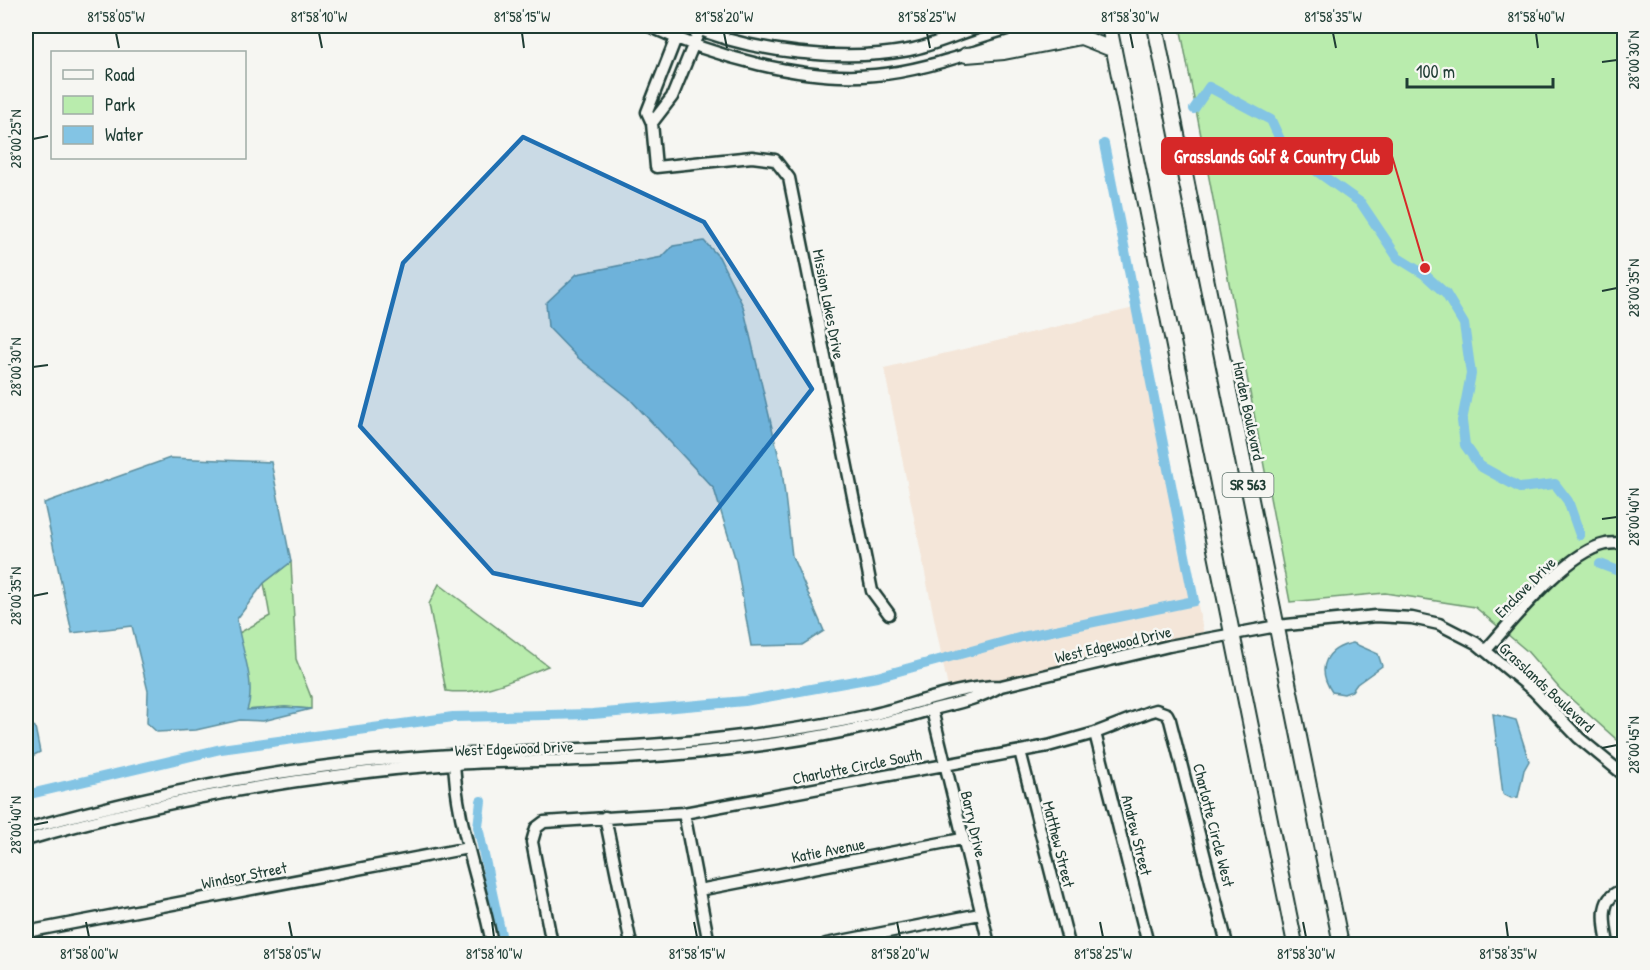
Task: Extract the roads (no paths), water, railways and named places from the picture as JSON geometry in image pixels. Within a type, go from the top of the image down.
[{"type":"main road","name":"SR 563","points":[[1109,26],[1295,945]]},
{"type":"main road","name":"Harden Boulevard","points":[[1155,26],[1341,945]]},
{"type":"main road","points":[[966,55],[1004,52],[1081,37],[1114,50]]},
{"type":"street","points":[[649,26],[692,45],[794,71],[856,76],[892,73],[966,55],[1018,39],[1084,26]]},
{"type":"street","name":"Mission Lakes Drive","points":[[684,26],[676,38],[647,112],[652,123],[656,167],[752,156],[775,160],[789,178],[872,591],[889,614]]},
{"type":"street","points":[[652,123],[672,97],[698,27],[777,48],[809,53],[869,54],[919,47],[984,26]]},
{"type":"street","points":[[661,76],[677,83]]},
{"type":"street","name":"Enclave Drive","points":[[1486,650],[1538,591],[1578,557],[1605,544],[1624,543]]},
{"type":"street","name":"Grasslands Boulevard","points":[[1232,635],[1277,626],[1376,616],[1412,618],[1439,624],[1486,650],[1534,691],[1579,738],[1624,775]]},
{"type":"street","name":"West Edgewood Drive","points":[[26,840],[80,824],[185,800],[271,784],[454,760],[765,734],[871,715],[979,686],[1001,686],[1169,646],[1232,635]]},
{"type":"street","name":"West Edgewood Drive","points":[[26,829],[128,802],[240,779],[372,761],[627,758],[705,751],[850,730],[982,697],[1001,686]]},
{"type":"street","name":"Barry Drive","points":[[932,710],[989,945]]},
{"type":"street","name":"Charlotte Circle South","points":[[552,945],[532,842],[537,828],[546,822],[684,813],[1020,751],[1095,734],[1155,710],[1167,714]]},
{"type":"street","name":"Charlotte Circle West","points":[[1167,714],[1184,768],[1227,945]]},
{"type":"street","name":"Andrew Street","points":[[1095,734],[1148,945]]},
{"type":"street","name":"Matthew Street","points":[[1020,751],[1069,945]]},
{"type":"street","points":[[454,760],[453,774],[468,848],[492,945]]},
{"type":"street","points":[[684,813],[710,945]]},
{"type":"street","points":[[605,818],[631,945]]},
{"type":"street","name":"Katie Avenue","points":[[699,890],[962,839]]},
{"type":"street","name":"Windsor Street","points":[[26,932],[468,848]]},
{"type":"street","points":[[1608,945],[1603,914],[1611,897],[1624,890]]},
{"type":"street","points":[[826,945],[980,915]]},
{"type":"water","points":[[704,241],[719,257],[743,306],[782,470],[792,556],[824,631],[802,645],[751,646],[736,561],[714,489],[629,398],[577,357],[548,327],[546,303],[577,274],[662,257],[673,246]]},
{"type":"water","points":[[170,458],[271,462],[291,562],[264,583],[237,619],[249,676],[250,699],[247,710],[285,707],[311,709],[263,721],[240,720],[196,730],[157,732],[147,723],[148,691],[132,626],[72,633],[44,503]]},
{"type":"water","points":[[1353,643],[1378,654],[1382,666],[1357,684],[1352,691],[1344,694],[1332,692],[1324,674],[1326,660],[1336,649]]},
{"type":"water","points":[[1493,714],[1516,720],[1529,761],[1524,770],[1518,797],[1511,798],[1503,794]]},
{"type":"water","points":[[27,722],[35,727],[40,752],[26,759]]},
{"type":"waterway","points":[[1194,109],[1209,87],[1271,120],[1284,148],[1361,203],[1398,258],[1424,274],[1446,294],[1464,324],[1471,374],[1462,421],[1465,445],[1480,466],[1520,488],[1555,484],[1568,501],[1580,535]]},
{"type":"waterway","points":[[26,795],[221,749],[453,717],[593,714],[745,701],[877,677],[1022,637],[1194,601],[1104,144]]},
{"type":"waterway","points":[[1600,564],[1624,573]]},
{"type":"waterway","points":[[481,801],[478,827],[503,944]]},
{"type":"place","name":"Grasslands Golf & Country Club","points":[[1425,268]]}]
